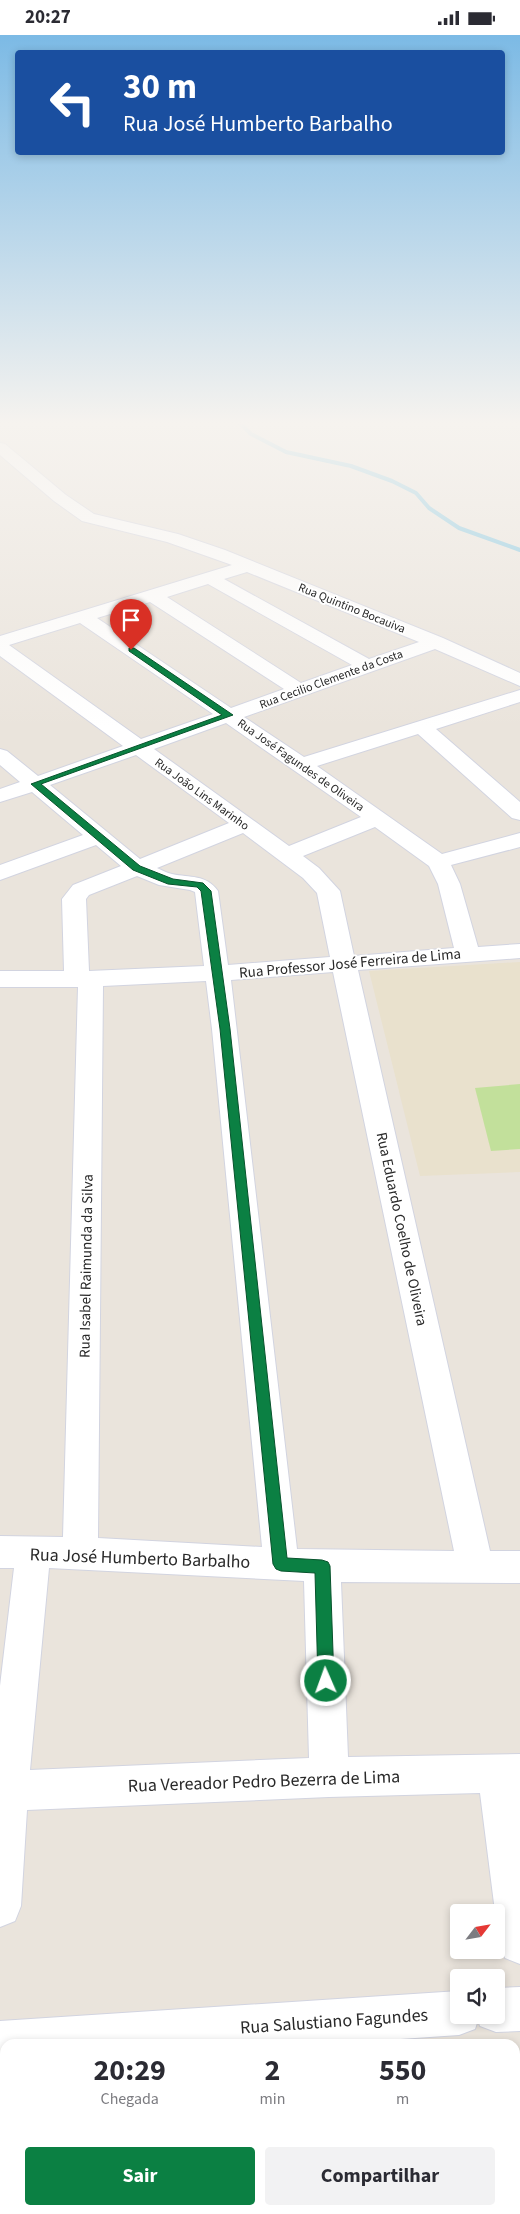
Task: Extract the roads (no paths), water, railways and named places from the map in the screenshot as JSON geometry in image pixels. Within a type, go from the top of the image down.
[{"type":"street","name":"Rua Quintino Bocauiva","points":[[115,525],[186,542],[436,641],[520,680]]},
{"type":"street","points":[[0,642],[248,566]]},
{"type":"street","points":[[210,578],[367,667]]},
{"type":"street","points":[[152,595],[300,690]]},
{"type":"street","name":"Rua José Fagundes de Oliveira","points":[[82,617],[301,764],[438,862],[449,884],[468,954]]},
{"type":"street","name":"Rua Cecilio Clemente da Costa","points":[[0,796],[436,641]]},
{"type":"street","name":"Rua João Lins Marinho","points":[[0,647],[287,855],[311,873],[328,891]]},
{"type":"street","points":[[301,764],[423,728],[520,696]]},
{"type":"street","points":[[423,728],[520,813]]},
{"type":"street","points":[[0,755],[136,868],[172,882],[199,885],[206,891],[218,973],[281,1564]]},
{"type":"street","points":[[287,855],[377,818]]},
{"type":"street","name":"Rua Isabel Raimunda da Silva","points":[[80,1553],[84,979],[74,899],[81,890],[245,825]]},
{"type":"street","points":[[0,873],[98,837]]},
{"type":"street","points":[[438,862],[520,840]]},
{"type":"street","name":"Rua Eduardo Coelho de Oliveira","points":[[328,891],[476,1567]]},
{"type":"street","name":"Rua Professor José Ferreira de Lima","points":[[0,979],[84,979],[218,973],[520,951]]},
{"type":"street","points":[[0,1906],[8,1791],[17,1553]]},
{"type":"street","name":"Rua José Humberto Barbalho","points":[[17,1553],[80,1553],[322,1566],[520,1567]]},
{"type":"street","points":[[322,1566],[329,1777]]},
{"type":"street","points":[[508,1773],[520,1943]]},
{"type":"street","name":"Rua Vereador Pedro Bezerra de Lima","points":[[8,1791],[329,1777],[508,1773]]},
{"type":"street","points":[[505,2010],[520,2009]]},
{"type":"street","name":"Rua Salustiano Fagundes","points":[[61,2039],[450,2014]]},
{"type":"waterway","points":[[454,525],[520,550]]}]
